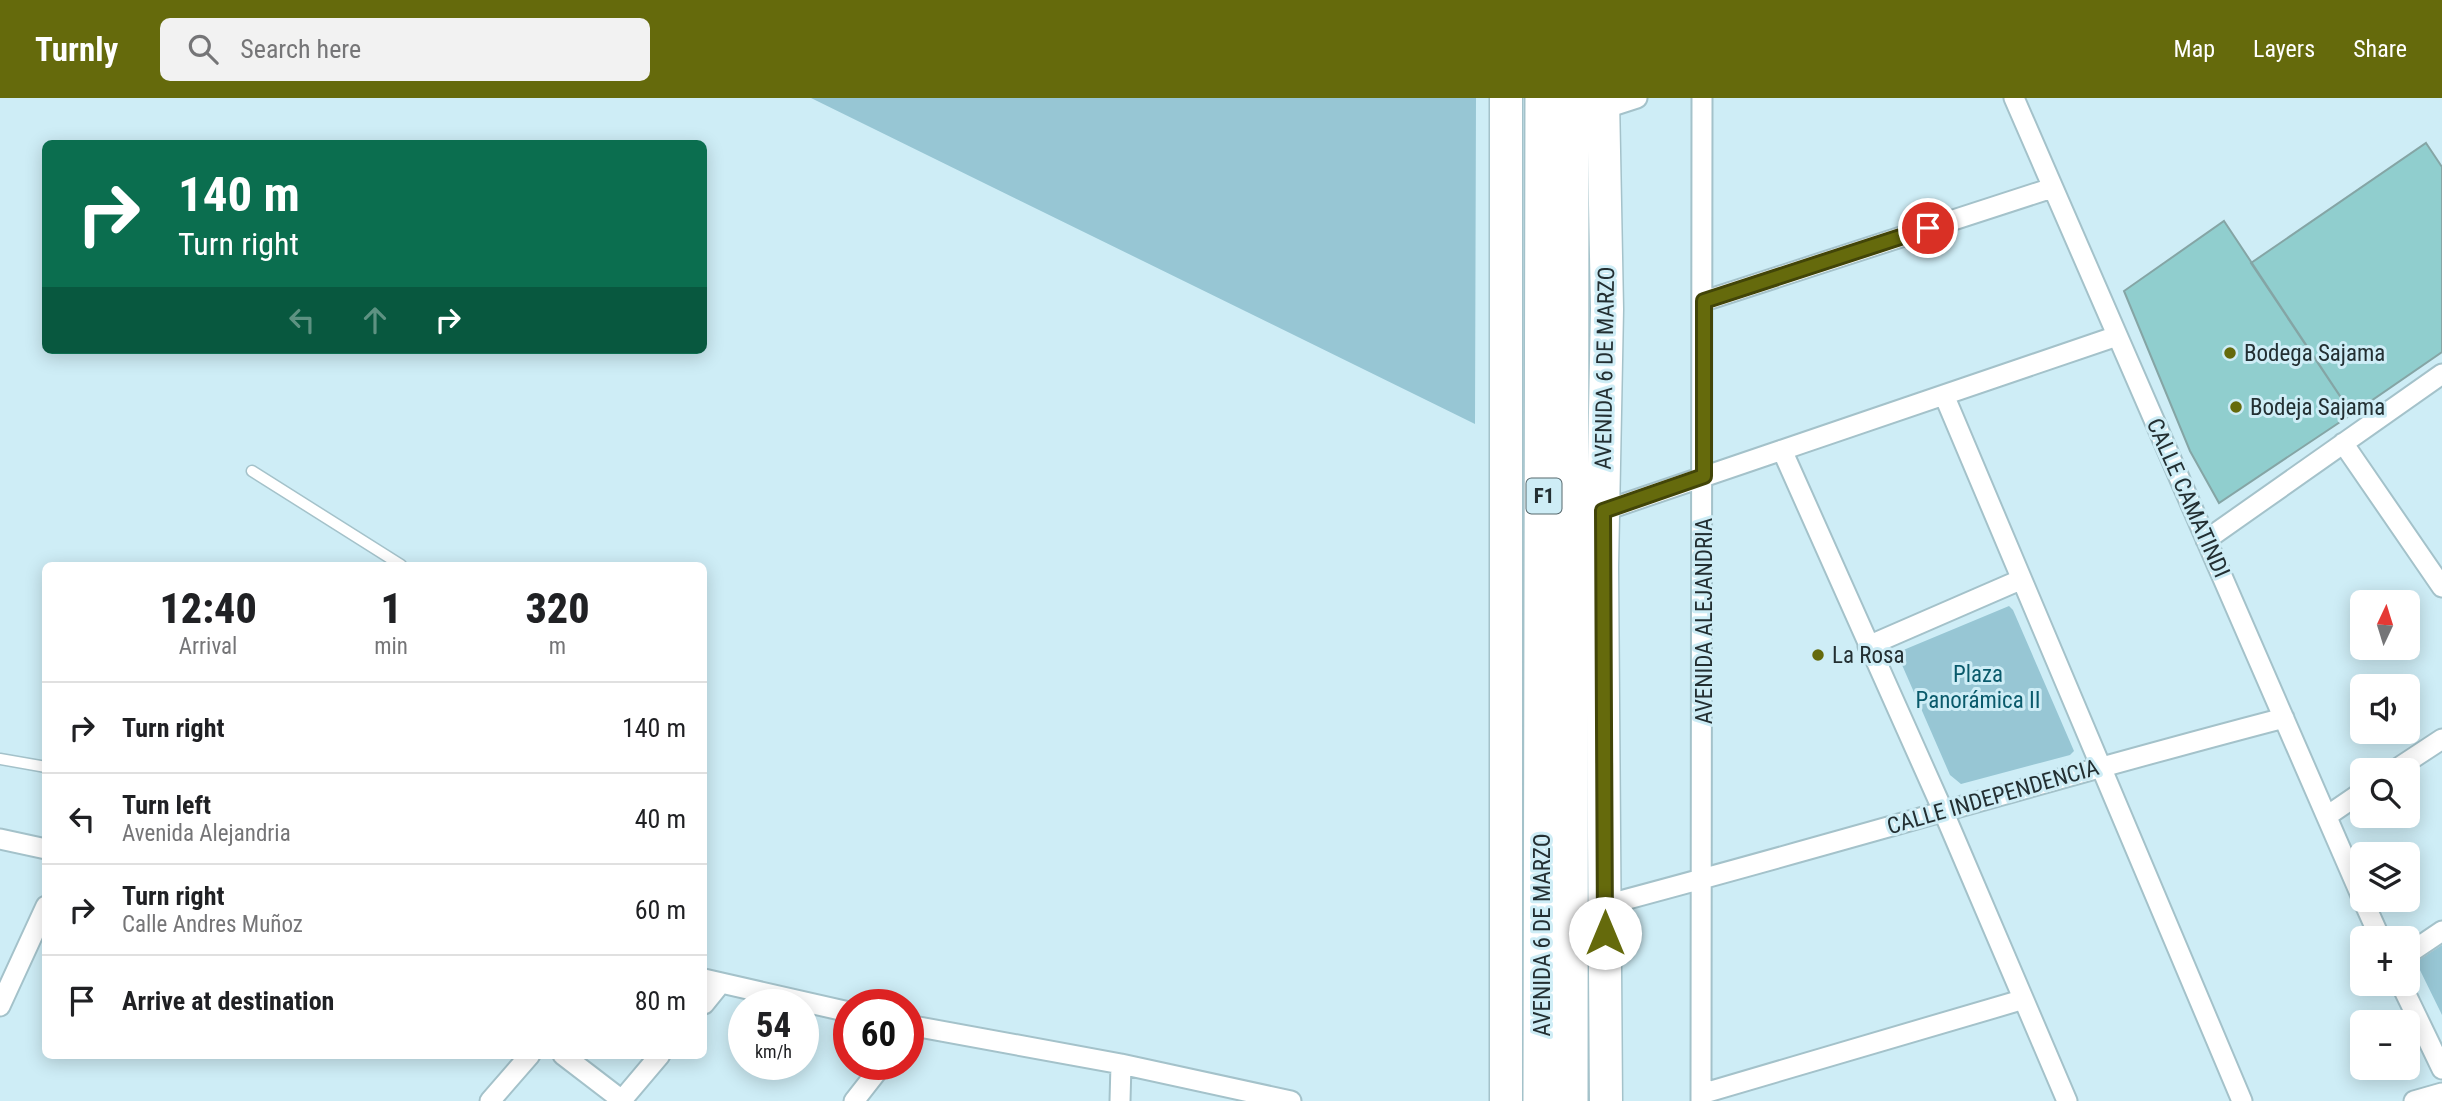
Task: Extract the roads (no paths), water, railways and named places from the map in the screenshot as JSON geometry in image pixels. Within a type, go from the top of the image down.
[{"type":"highway","name":"AVENIDA 6 DE MARZO","points":[[1542,1101],[1544,98]]},
{"type":"highway","name":"AVENIDA 6 DE MARZO","points":[[1569,1101],[1592,102]]},
{"type":"main road","name":"AVENIDA 6 DE MARZO","points":[[1506,98],[1506,1101]]},
{"type":"main road","name":"AVENIDA 6 DE MARZO","points":[[1592,102],[1607,309],[1603,511],[1606,1101]]},
{"type":"street","points":[[1592,102],[1637,98]]},
{"type":"street","name":"AVENIDA ALEJANDRIA","points":[[1701,1098],[1704,476],[1702,98]]},
{"type":"street","name":"CALLE CAMATINDI","points":[[2014,98],[2350,869]]},
{"type":"street","points":[[1704,301],[2052,188]]},
{"type":"street","points":[[1603,511],[2117,336]]},
{"type":"street","points":[[2206,540],[2442,374]]},
{"type":"street","points":[[1944,395],[2242,1101]]},
{"type":"street","points":[[2343,443],[2442,587]]},
{"type":"street","points":[[1782,450],[1944,813],[2021,1000],[2067,1101]]},
{"type":"street","points":[[1868,646],[2020,580]]},
{"type":"street","name":"CALLE INDEPENDENCIA","points":[[1605,905],[1944,813],[2102,765],[2284,718]]},
{"type":"street","points":[[2413,758],[2442,739]]},
{"type":"street","points":[[2327,816],[2350,800]]},
{"type":"street","points":[[0,839],[42,848]]},
{"type":"street","points":[[0,1006],[42,915]]},
{"type":"street","points":[[2420,946],[2442,931]]},
{"type":"street","points":[[712,981],[833,1008]]},
{"type":"street","points":[[2407,996],[2442,1069]]},
{"type":"street","points":[[1701,1098],[2021,1000]]},
{"type":"street","points":[[924,1030],[1121,1063],[1291,1101]]},
{"type":"street","points":[[490,1101],[527,1059]]},
{"type":"street","points":[[568,1059],[622,1100],[657,1059]]},
{"type":"street","points":[[1102,1101],[1120,1097],[1121,1063]]},
{"type":"street","points":[[854,1101],[870,1080]]},
{"type":"street","points":[[2414,1101],[2442,1093]]},
{"type":"lane","points":[[252,471],[396,562]]},
{"type":"lane","points":[[0,759],[42,766]]},
{"type":"place","name":"Bodega Sajama","points":[[2230,353]]},
{"type":"place","name":"Bodeja Sajama","points":[[2236,407]]},
{"type":"place","name":"La Rosa","points":[[1818,655]]},
{"type":"park label","name":"Plaza Panorámica II","points":[[1978,687]]}]
